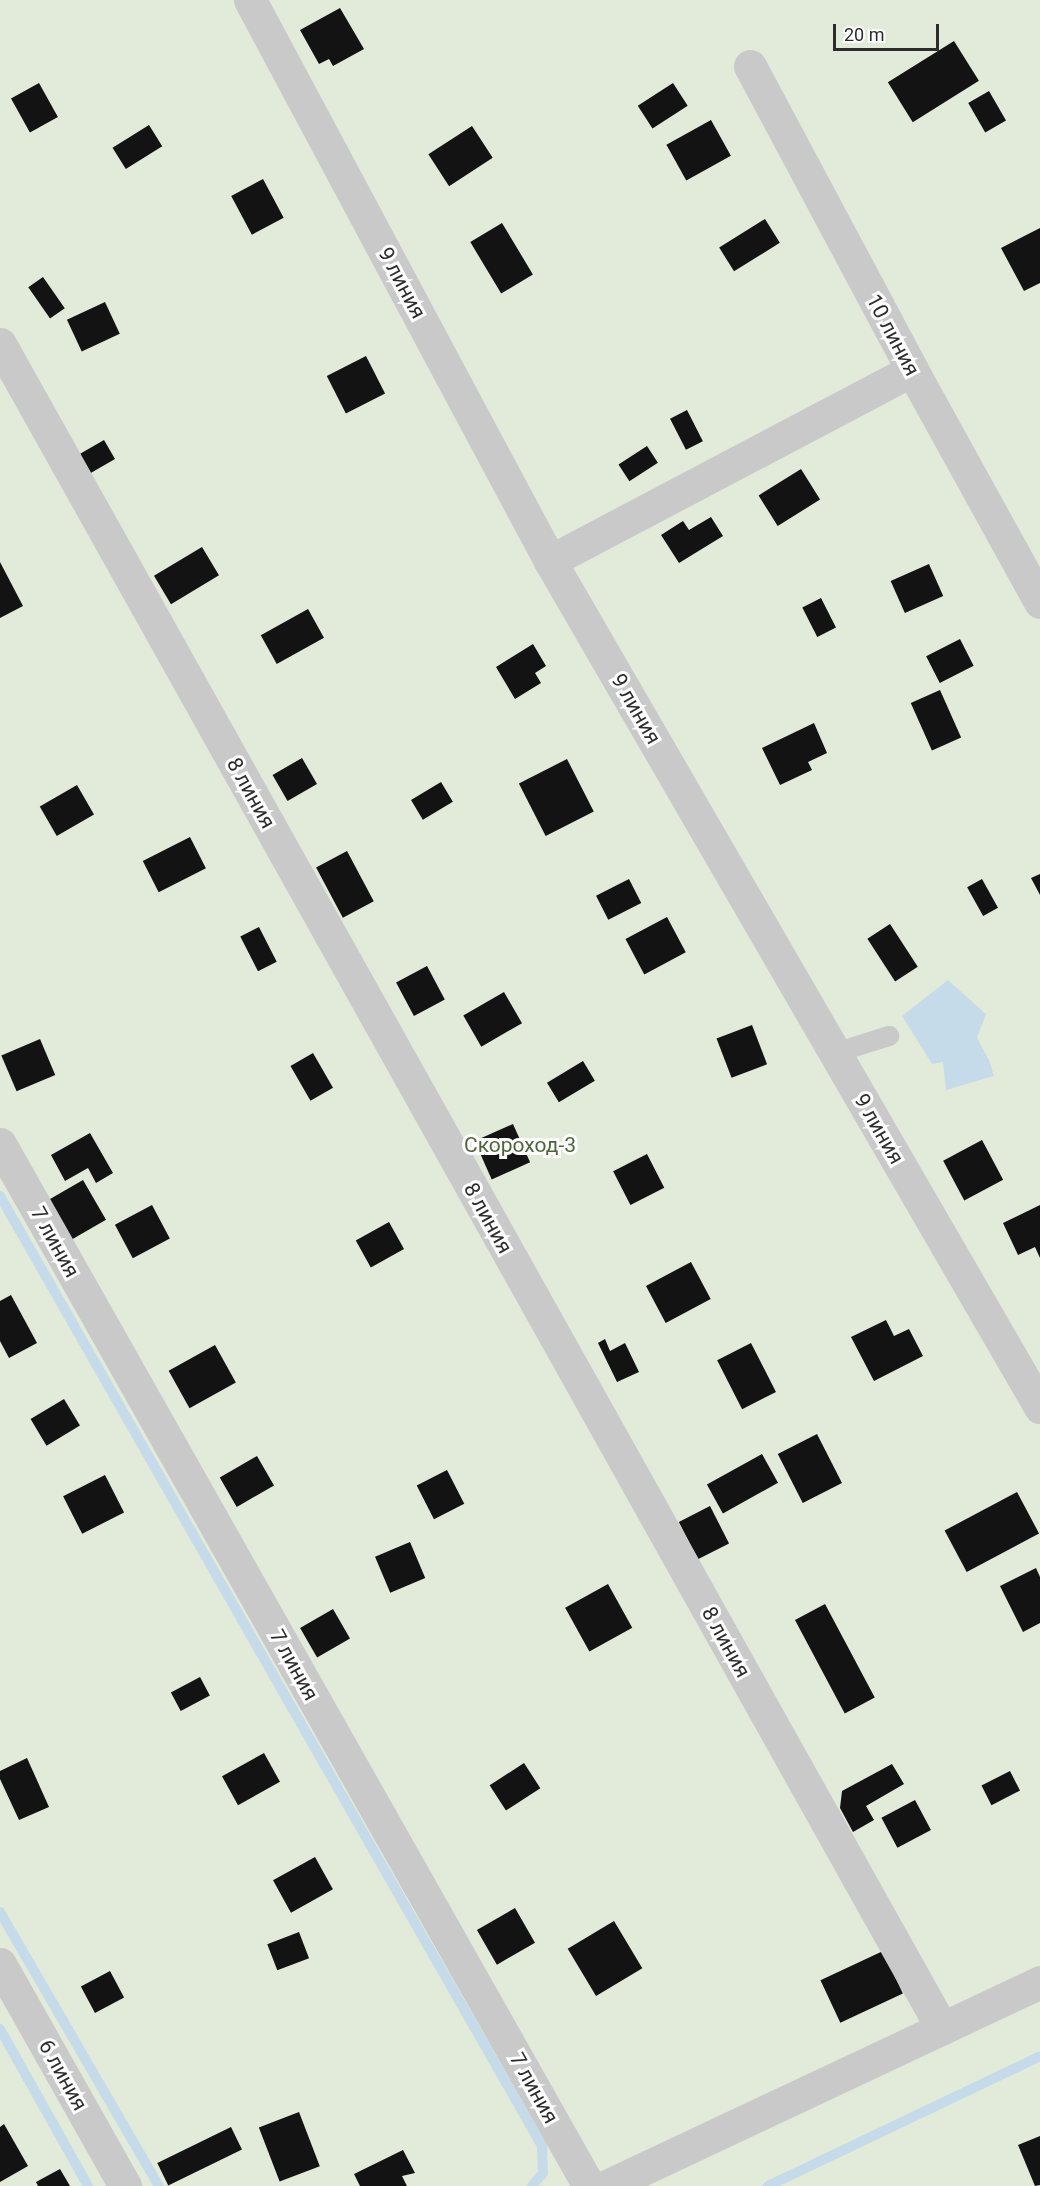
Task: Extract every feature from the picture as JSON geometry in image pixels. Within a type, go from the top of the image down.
[{"type":"street","name":"9 линия","points":[[250,0],[550,561],[1040,1407]]},
{"type":"street","name":"10 линия","points":[[750,66],[912,370],[1040,602]]},
{"type":"street","name":"8 линия","points":[[0,344],[942,2028]]},
{"type":"street","points":[[550,561],[912,370]]},
{"type":"street","name":"7 линия","points":[[0,1144],[589,2186]]},
{"type":"street","name":"6 линия","points":[[0,1964],[125,2186]]},
{"type":"street","points":[[607,2186],[1040,1982]]},
{"type":"lane","points":[[835,1053],[888,1036]]},
{"type":"green space","name":"Скороход-3","points":[[0,0],[1040,0],[1040,2186],[0,2186]]},
{"type":"water","points":[[948,980],[986,1014],[977,1038],[989,1060],[994,1076],[946,1090],[943,1062],[932,1064],[902,1016]]},
{"type":"building","points":[[340,8],[364,49],[333,66],[329,59],[319,64],[300,30]]},
{"type":"building","points":[[954,41],[979,81],[913,122],[888,82]]},
{"type":"building","points":[[39,83],[58,117],[30,133],[11,99]]},
{"type":"building","points":[[673,83],[688,106],[652,129],[638,106]]},
{"type":"building","points":[[989,91],[1006,120],[985,132],[968,103]]},
{"type":"building","points":[[711,120],[731,156],[686,181],[666,145]]},
{"type":"building","points":[[149,125],[162,146],[126,169],[113,148]]},
{"type":"building","points":[[472,126],[493,158],[449,186],[428,154]]},
{"type":"building","points":[[263,179],[284,218],[252,235],[231,196]]},
{"type":"building","points":[[765,219],[780,243],[734,271],[719,248]]},
{"type":"building","points":[[502,223],[533,274],[501,293],[470,242]]},
{"type":"building","points":[[1040,228],[1040,283],[1024,291],[1001,248]]},
{"type":"building","points":[[43,277],[65,308],[50,318],[28,287]]},
{"type":"building","points":[[105,302],[120,334],[82,351],[67,320]]},
{"type":"building","points":[[366,356],[385,393],[346,413],[327,376]]},
{"type":"building","points":[[687,410],[703,441],[686,450],[670,419]]},
{"type":"building","points":[[104,440],[115,459],[88,475],[77,456]]},
{"type":"building","points":[[647,446],[658,463],[629,481],[618,465]]},
{"type":"building","points":[[801,469],[820,500],[778,526],[759,495]]},
{"type":"building","points":[[711,517],[723,536],[679,563],[661,535],[683,521],[689,530]]},
{"type":"building","points":[[202,547],[219,575],[171,604],[154,576]]},
{"type":"building","points":[[0,562],[23,606],[0,618]]},
{"type":"building","points":[[929,564],[943,596],[905,613],[891,581]]},
{"type":"building","points":[[821,598],[836,627],[817,637],[802,608]]},
{"type":"building","points":[[308,609],[324,638],[277,664],[261,635]]},
{"type":"building","points":[[960,639],[974,666],[940,683],[926,656]]},
{"type":"building","points":[[533,644],[546,666],[535,673],[541,683],[515,699],[496,667]]},
{"type":"building","points":[[940,690],[961,738],[932,751],[911,703]]},
{"type":"building","points":[[814,723],[827,753],[808,762],[812,770],[780,785],[762,748]]},
{"type":"building","points":[[302,758],[317,784],[288,801],[273,775]]},
{"type":"building","points":[[567,759],[594,812],[546,836],[519,784]]},
{"type":"building","points":[[441,782],[453,802],[423,820],[411,800]]},
{"type":"building","points":[[77,785],[94,814],[57,836],[40,806]]},
{"type":"building","points":[[190,837],[206,868],[159,892],[143,861]]},
{"type":"building","points":[[347,851],[374,901],[343,918],[316,867]]},
{"type":"building","points":[[1040,874],[1040,895],[1031,878]]},
{"type":"building","points":[[629,879],[641,903],[608,920],[596,896]]},
{"type":"building","points":[[982,879],[998,908],[983,916],[967,887]]},
{"type":"building","points":[[667,917],[686,952],[644,974],[626,939]]},
{"type":"building","points":[[890,924],[918,967],[895,981],[867,939]]},
{"type":"building","points":[[259,927],[277,962],[258,971],[240,937]]},
{"type":"building","points":[[427,966],[445,1000],[414,1016],[396,982]]},
{"type":"building","points":[[504,992],[522,1023],[481,1047],[463,1015]]},
{"type":"building","points":[[752,1025],[767,1064],[732,1078],[717,1039]]},
{"type":"building","points":[[40,1039],[55,1075],[17,1091],[1,1055]]},
{"type":"building","points":[[313,1053],[333,1088],[310,1101],[290,1066]]},
{"type":"building","points":[[583,1061],[595,1081],[559,1102],[547,1083]]},
{"type":"building","points":[[513,1124],[530,1162],[492,1179],[475,1141]]},
{"type":"building","points":[[90,1133],[113,1173],[96,1183],[88,1168],[65,1181],[51,1155]]},
{"type":"building","points":[[982,1140],[1003,1180],[964,1200],[943,1161]]},
{"type":"building","points":[[647,1154],[664,1188],[630,1205],[613,1171]]},
{"type":"building","points":[[83,1180],[106,1220],[71,1240],[48,1200]]},
{"type":"building","points":[[152,1205],[170,1239],[133,1258],[115,1225]]},
{"type":"building","points":[[1040,1205],[1040,1258],[1035,1247],[1018,1255],[1003,1223]]},
{"type":"building","points":[[389,1222],[404,1249],[371,1268],[356,1240]]},
{"type":"building","points":[[691,1262],[711,1299],[666,1323],[646,1286]]},
{"type":"building","points":[[11,1295],[37,1343],[9,1358],[0,1341],[0,1301]]},
{"type":"building","points":[[886,1320],[894,1336],[909,1329],[923,1356],[874,1381],[851,1337]]},
{"type":"building","points":[[605,1339],[610,1351],[625,1343],[639,1372],[617,1382],[598,1343]]},
{"type":"building","points":[[751,1343],[776,1392],[742,1409],[717,1360]]},
{"type":"building","points":[[215,1345],[236,1383],[189,1408],[169,1371]]},
{"type":"building","points":[[64,1399],[80,1426],[47,1446],[31,1419]]},
{"type":"building","points":[[817,1434],[842,1483],[803,1503],[778,1454]]},
{"type":"building","points":[[762,1454],[778,1483],[723,1513],[707,1485]]},
{"type":"building","points":[[257,1456],[274,1485],[237,1507],[220,1478]]},
{"type":"building","points":[[447,1470],[464,1504],[434,1519],[417,1485]]},
{"type":"building","points":[[105,1475],[124,1512],[82,1534],[63,1496]]},
{"type":"building","points":[[1017,1492],[1039,1533],[967,1572],[945,1530]]},
{"type":"building","points":[[710,1506],[729,1543],[698,1559],[679,1522]]},
{"type":"building","points":[[410,1542],[425,1578],[390,1593],[375,1557]]},
{"type":"building","points":[[1036,1568],[1040,1577],[1040,1623],[1023,1632],[1000,1586]]},
{"type":"building","points":[[608,1584],[632,1628],[589,1651],[565,1608]]},
{"type":"building","points":[[825,1604],[875,1698],[845,1714],[795,1620]]},
{"type":"building","points":[[333,1609],[350,1638],[317,1657],[300,1628]]},
{"type":"building","points":[[200,1677],[210,1696],[181,1711],[171,1692]]},
{"type":"building","points":[[264,1753],[280,1782],[238,1805],[222,1776]]},
{"type":"building","points":[[27,1758],[49,1807],[19,1820],[0,1779],[0,1771]]},
{"type":"building","points":[[524,1763],[540,1788],[506,1810],[490,1785]]},
{"type":"building","points":[[892,1764],[904,1784],[866,1806],[874,1820],[853,1832],[840,1808],[842,1791]]},
{"type":"building","points":[[1010,1771],[1020,1791],[991,1805],[981,1786]]},
{"type":"building","points":[[915,1800],[931,1830],[897,1848],[881,1818]]},
{"type":"building","points":[[315,1857],[333,1889],[291,1913],[273,1880]]},
{"type":"building","points":[[515,1908],[535,1943],[497,1965],[477,1930]]},
{"type":"building","points":[[614,1921],[642,1968],[596,1996],[568,1949]]},
{"type":"building","points":[[299,1932],[309,1958],[277,1970],[267,1944]]},
{"type":"building","points":[[883,1951],[903,1994],[840,2023],[820,1980]]},
{"type":"building","points":[[110,1971],[124,1997],[95,2013],[81,1986]]},
{"type":"building","points":[[299,2112],[320,2166],[280,2182],[259,2127]]},
{"type":"building","points":[[4,2124],[28,2166],[0,2182],[0,2127]]},
{"type":"building","points":[[231,2127],[242,2149],[168,2185],[157,2163]]},
{"type":"building","points":[[1040,2136],[1040,2185],[1035,2186],[1018,2145]]},
{"type":"building","points":[[403,2150],[415,2173],[402,2176],[407,2186],[360,2186],[354,2174]]},
{"type":"building","points":[[60,2169],[70,2186],[38,2186],[36,2182]]},
{"type":"waterway","points":[[0,1196],[542,2146],[543,2173],[532,2186]]},
{"type":"waterway","points":[[0,1912],[159,2186]]},
{"type":"waterway","points":[[0,2029],[88,2186]]},
{"type":"waterway","points":[[768,2186],[1040,2056]]}]
